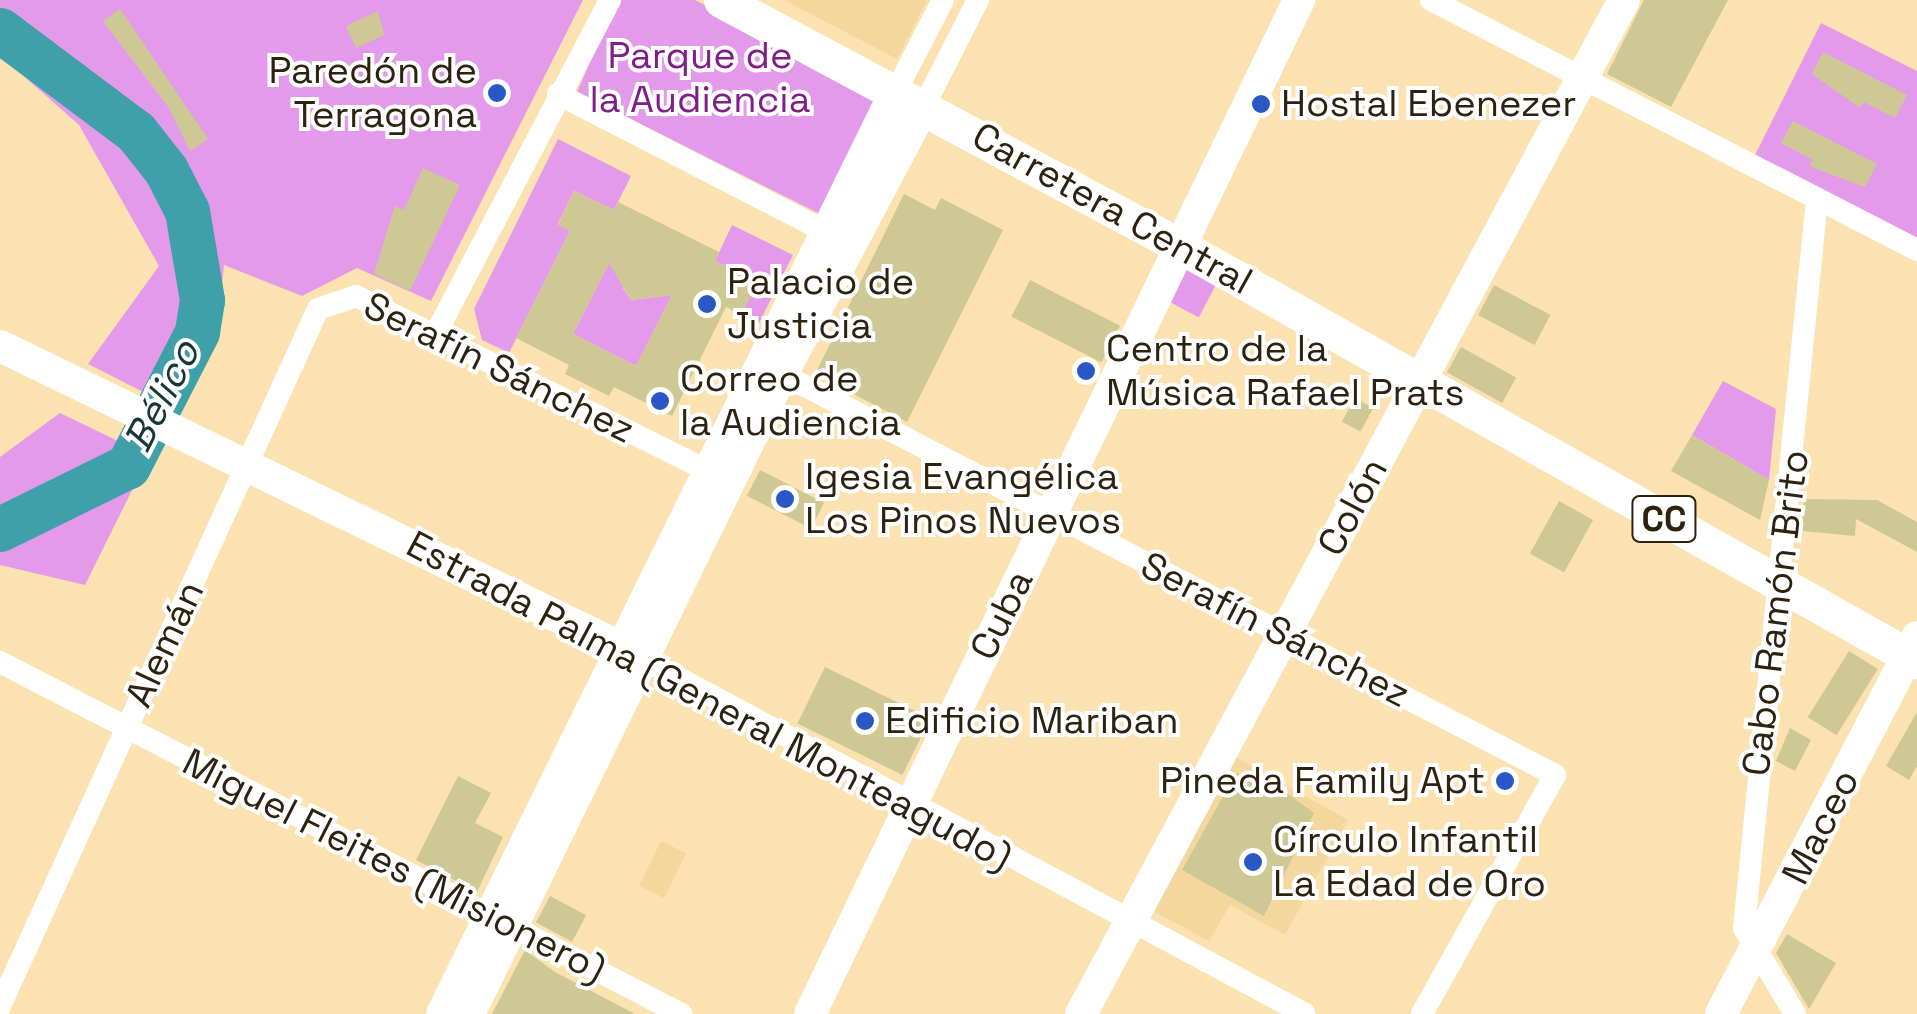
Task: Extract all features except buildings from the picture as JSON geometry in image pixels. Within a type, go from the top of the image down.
[{"type":"main road","name":"Carretera Central","points":[[721,0],[1180,246],[1784,586],[1914,651]]},
{"type":"main road","name":"Cuba","points":[[810,1014],[1299,0]]},
{"type":"main road","name":"Colón","points":[[1081,1014],[1624,0]]},
{"type":"main road","points":[[632,652],[708,470],[825,231],[910,98]]},
{"type":"main road","points":[[442,1014],[501,921],[632,652],[782,374],[910,98]]},
{"type":"main road","name":"Estrada Palma (General Monteagudo)","points":[[0,346],[632,652]]},
{"type":"main road","name":"Maceo","points":[[1720,1014],[1755,956],[1914,651]]},
{"type":"main road","points":[[470,1014],[501,921]]},
{"type":"street","points":[[436,335],[610,0]]},
{"type":"street","points":[[910,98],[944,0]]},
{"type":"street","points":[[910,98],[978,0]]},
{"type":"street","points":[[1431,0],[1917,250]]},
{"type":"street","points":[[558,94],[825,231]]},
{"type":"street","name":"Cabo Ramón Brito","points":[[1795,1014],[1755,956],[1744,928],[1746,861],[1784,586],[1817,198]]},
{"type":"street","name":"Serafín Sánchez","points":[[344,294],[436,335],[708,470]]},
{"type":"street","name":"Alemán","points":[[0,1006],[310,320],[344,294]]},
{"type":"street","name":"Serafín Sánchez","points":[[782,374],[1555,775],[1422,1014]]},
{"type":"street","name":"Estrada Palma (General Monteagudo)","points":[[632,652],[910,806],[1304,1014]]},
{"type":"street","name":"Miguel Fleites (Misionero)","points":[[0,662],[681,1014]]},
{"type":"shaded area","points":[[784,0],[927,0],[897,59]]},
{"type":"shaded area","name":"Círculo Infantil La Edad de Oro","points":[[1237,758],[1348,820],[1285,935],[1230,905],[1209,941],[1153,911]]},
{"type":"shaded area","points":[[661,841],[686,853],[664,898],[639,886]]},
{"type":"green space","points":[[0,0],[583,0],[431,301],[357,268],[302,296],[224,265],[216,342],[173,407],[88,364],[159,266],[79,125],[0,55]]},
{"type":"green space","name":"Parque de la Audiencia","points":[[617,0],[695,0],[881,92],[822,215],[577,92]]},
{"type":"green space","points":[[1821,23],[1917,71],[1917,241],[1753,159]]},
{"type":"green space","points":[[558,139],[631,176],[614,210],[574,191],[558,224],[570,231],[509,353],[482,340],[474,309]]},
{"type":"green space","points":[[732,225],[793,255],[759,323],[741,315],[757,282],[715,261]]},
{"type":"green space","points":[[609,263],[629,273],[623,288],[631,300],[672,295],[636,366],[573,334]]},
{"type":"green space","points":[[1183,266],[1217,284],[1199,317],[1165,300]]},
{"type":"green space","points":[[1723,381],[1776,409],[1769,480],[1692,435]]},
{"type":"green space","points":[[60,413],[149,456],[85,585],[0,565],[0,457]]},
{"type":"waterway","name":"Bélico","points":[[0,30],[136,132],[166,170],[187,211],[202,300],[197,332],[128,466],[0,529]]},
{"type":"place","name":"Paredón de Terragona","points":[[497,93]]},
{"type":"place","name":"Hostal Ebenezer","points":[[1261,104]]},
{"type":"place","name":"Palacio de Justicia","points":[[707,304]]},
{"type":"place","name":"Centro de la Música Rafael Prats","points":[[1086,371]]},
{"type":"place","name":"Correo de la Audiencia","points":[[660,401]]},
{"type":"place","name":"Igesia Evangélica Los Pinos Nuevos","points":[[785,499]]},
{"type":"place","name":"Edificio Mariban","points":[[865,721]]},
{"type":"place","name":"Pineda Family Apt","points":[[1505,781]]},
{"type":"place","name":"Círculo Infantil La Edad de Oro","points":[[1253,862]]}]
